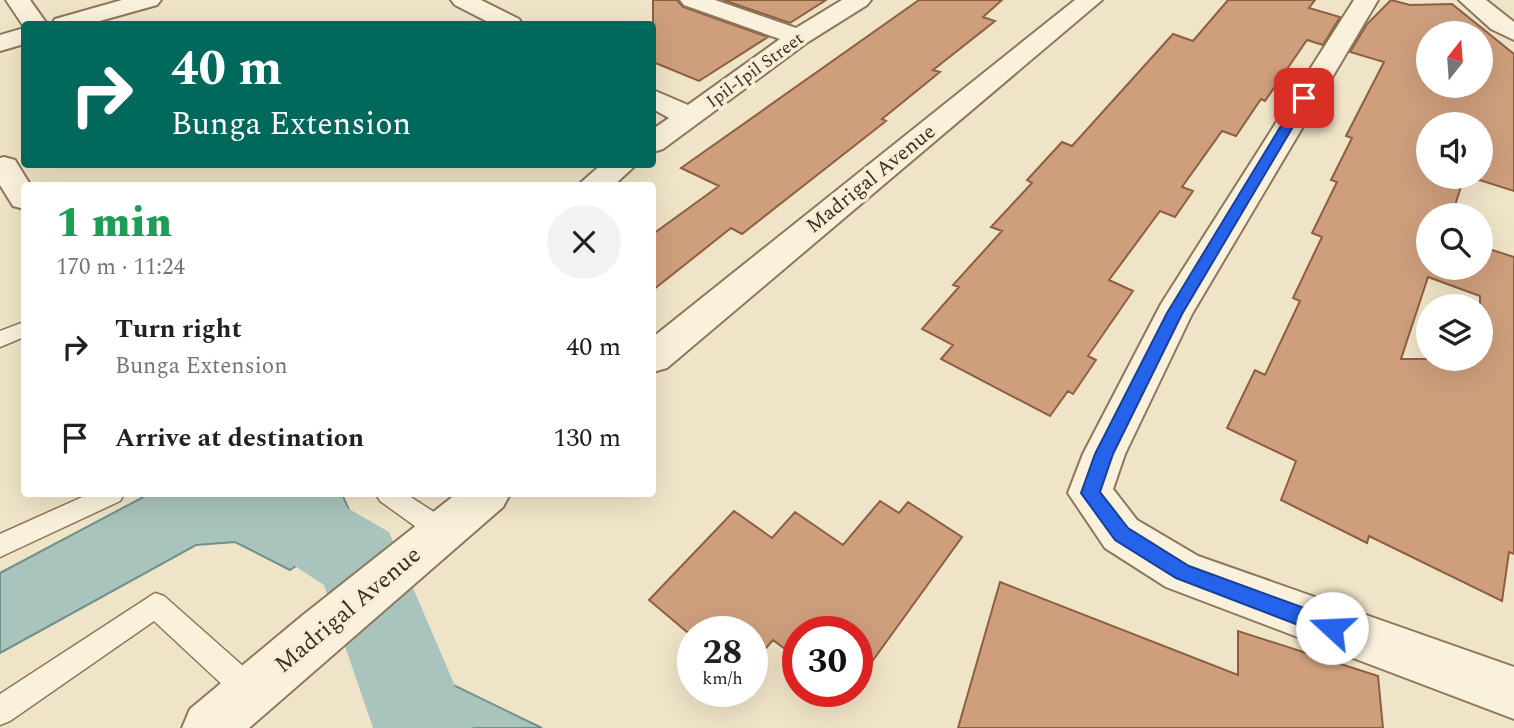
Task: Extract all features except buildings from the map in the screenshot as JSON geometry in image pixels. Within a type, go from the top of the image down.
[{"type":"street","points":[[18,0],[34,21]]},
{"type":"street","points":[[75,21],[149,0]]},
{"type":"street","points":[[463,0],[504,21]]},
{"type":"street","points":[[692,0],[800,37]]},
{"type":"street","name":"Ipil-Ipil Street","points":[[656,141],[800,37],[859,0]]},
{"type":"street","name":"Madrigal Avenue","points":[[656,356],[1090,0]]},
{"type":"street","points":[[1366,0],[1354,15],[1174,313],[1104,454],[1090,493],[1121,534],[1183,572],[1514,694]]},
{"type":"street","points":[[1471,0],[1514,32]]},
{"type":"street","points":[[0,43],[21,37]]},
{"type":"street","points":[[656,100],[691,117]]},
{"type":"street","points":[[10,160],[21,191]]},
{"type":"street","points":[[597,182],[617,168]]},
{"type":"street","name":"Madrigal Avenue","points":[[209,728],[320,632],[484,497]]},
{"type":"lane","points":[[0,339],[21,330]]},
{"type":"lane","points":[[0,546],[106,497]]},
{"type":"lane","points":[[391,497],[430,541]]},
{"type":"lane","points":[[0,711],[155,605],[250,692]]},
{"type":"water","points":[[143,497],[343,497],[355,523],[290,570],[235,542],[196,545],[0,653],[0,573]]},
{"type":"water","points":[[411,610],[445,681],[542,728],[427,728],[359,636]]},
{"type":"waterway","points":[[243,508],[264,501],[358,560],[423,728]]},
{"type":"route","points":[[1304,98],[1174,313],[1104,454],[1090,493],[1121,534],[1183,572],[1332,628]]}]
